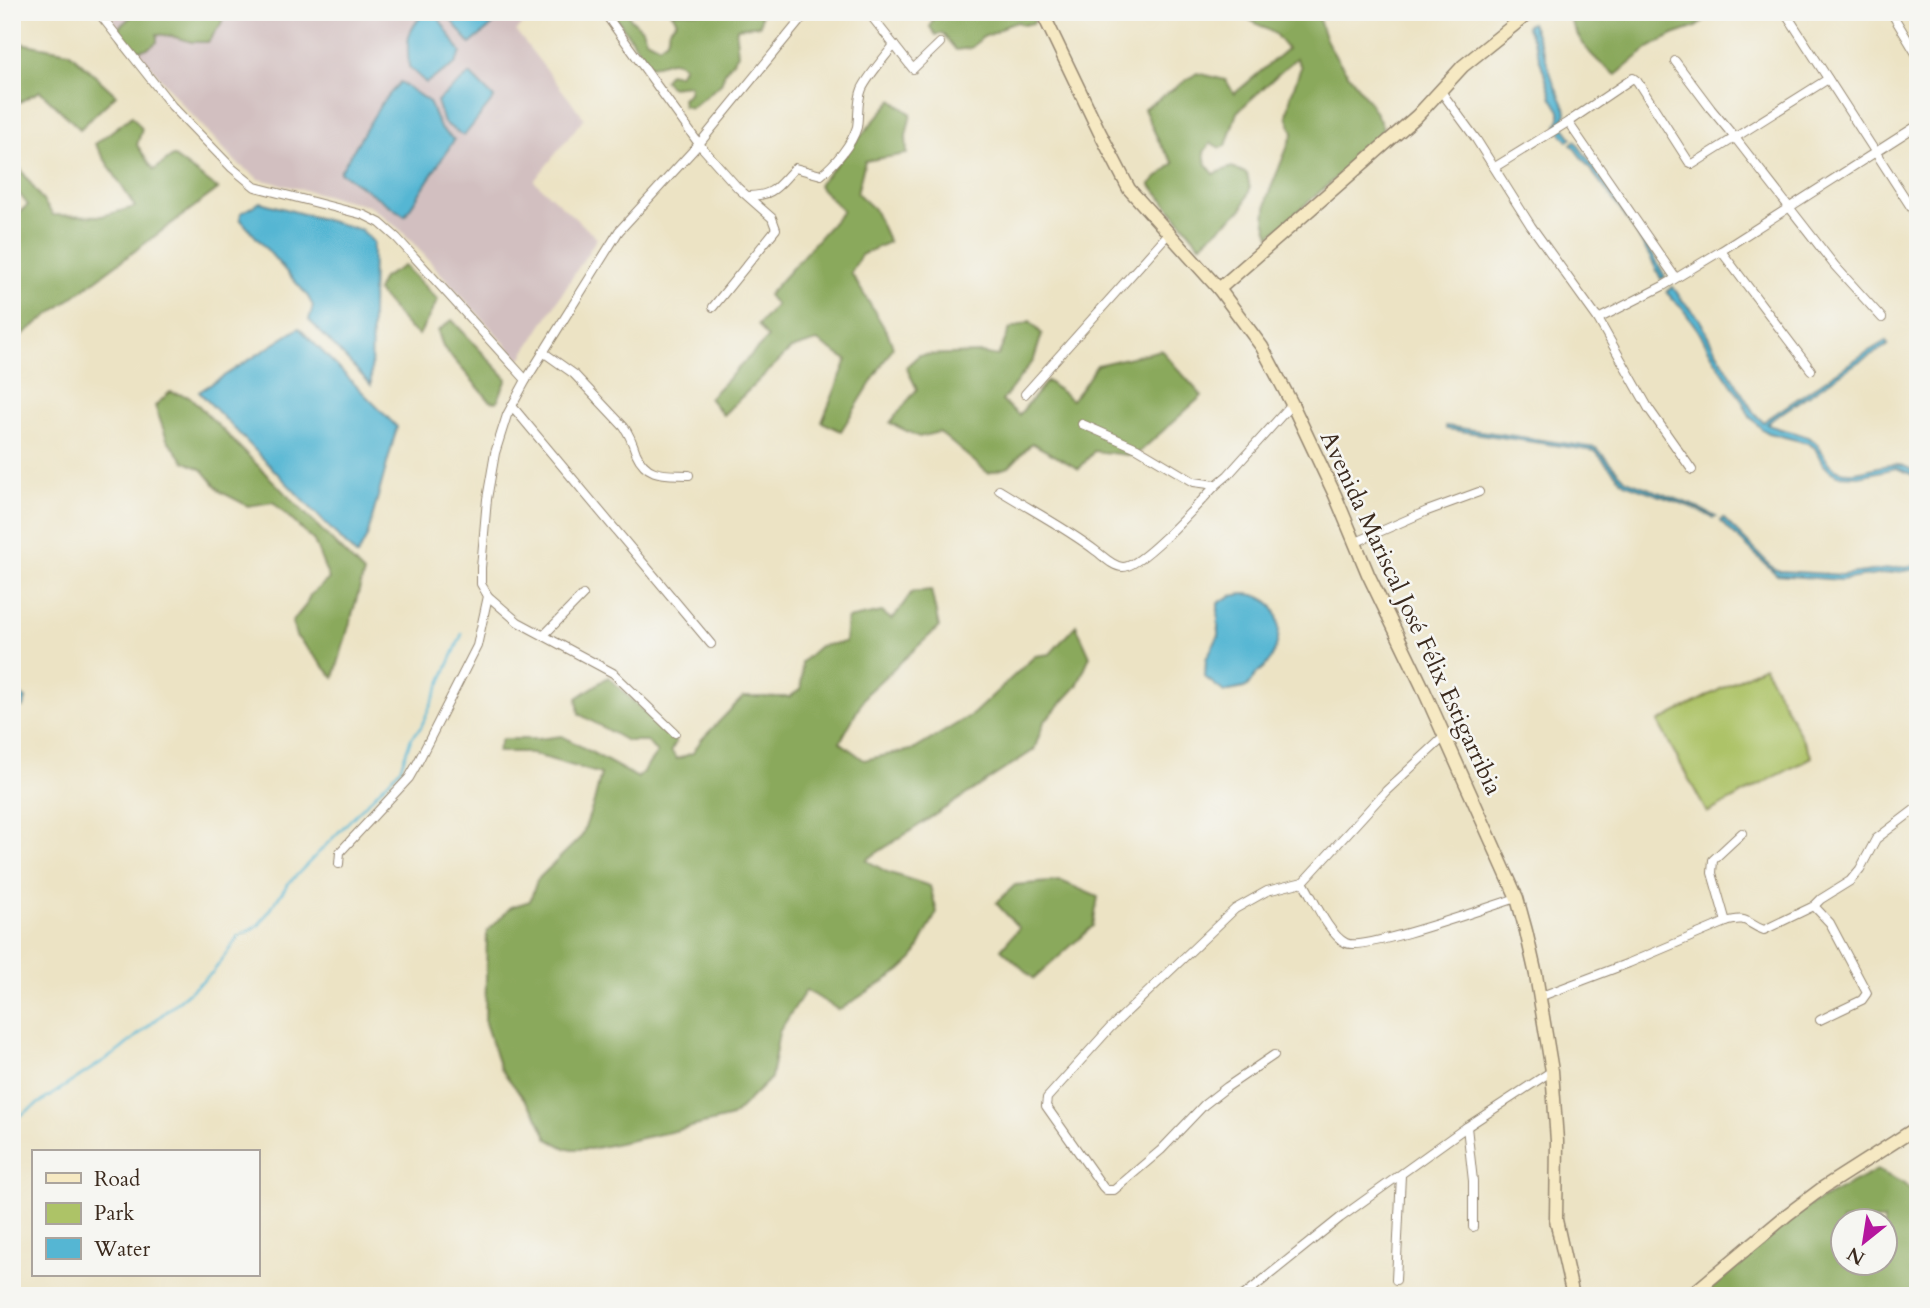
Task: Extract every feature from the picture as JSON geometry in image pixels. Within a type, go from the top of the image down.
[{"type":"main road","name":"Avenida Mariscal José Félix Estigarribia","points":[[1042,12],[1129,189],[1219,289],[1262,346],[1335,495],[1354,543],[1445,736],[1517,898],[1527,931],[1552,1071],[1557,1141],[1556,1220],[1573,1296]]},
{"type":"main road","points":[[1219,289],[1417,116],[1463,65],[1528,13]]},
{"type":"main road","points":[[1690,1296],[1787,1214],[1918,1126]]},
{"type":"street","points":[[98,12],[172,106],[232,168],[255,187],[363,215],[380,223],[397,238],[526,380]]},
{"type":"street","points":[[604,12],[699,144],[724,174],[772,218],[776,229],[713,307]]},
{"type":"street","points":[[676,733],[613,673],[518,622],[488,596],[481,584],[481,576],[487,499],[495,453],[507,415],[526,380],[619,231],[699,144],[807,12]]},
{"type":"street","points":[[868,12],[913,69],[940,43]]},
{"type":"street","points":[[1785,12],[1918,218]]},
{"type":"street","points":[[1891,12],[1918,57]]},
{"type":"street","points":[[748,196],[763,196],[777,189],[795,168],[821,174],[827,170],[852,139],[857,125],[862,89],[894,45]]},
{"type":"street","points":[[1675,61],[1835,266],[1882,318]]},
{"type":"street","points":[[1495,167],[1566,124],[1633,78],[1689,162],[1693,164],[1828,79]]},
{"type":"street","points":[[1440,90],[1495,167],[1531,226],[1598,319],[1649,409],[1692,470]]},
{"type":"street","points":[[1566,124],[1669,281]]},
{"type":"street","points":[[1598,319],[1721,251],[1918,125]]},
{"type":"street","points":[[1025,394],[1169,233]]},
{"type":"street","points":[[1721,251],[1811,370]]},
{"type":"street","points":[[543,352],[574,374],[624,427],[642,465],[654,472],[689,475]]},
{"type":"street","points":[[999,490],[1090,546],[1116,566],[1123,567],[1134,563],[1182,521],[1292,404]]},
{"type":"street","points":[[512,406],[711,644]]},
{"type":"street","points":[[1082,424],[1137,448],[1194,482],[1216,485]]},
{"type":"street","points":[[1354,543],[1479,492]]},
{"type":"street","points":[[544,635],[583,595]]},
{"type":"street","points":[[339,864],[340,852],[409,778],[417,764],[477,646],[488,596]]},
{"type":"street","points":[[1274,1055],[1204,1105],[1161,1150],[1114,1190],[1106,1190],[1103,1187],[1046,1106],[1047,1098],[1110,1028],[1235,909],[1267,891],[1303,882],[1386,791],[1445,736]]},
{"type":"street","points":[[1539,997],[1735,919],[1745,919],[1764,930],[1814,906],[1850,881],[1860,869],[1876,839],[1918,807]]},
{"type":"street","points":[[1726,922],[1711,866],[1713,860],[1742,834]]},
{"type":"street","points":[[1303,882],[1333,932],[1350,945],[1458,919],[1517,898]]},
{"type":"street","points":[[1814,906],[1830,922],[1867,993],[1862,1000],[1820,1020]]},
{"type":"street","points":[[1243,1296],[1340,1218],[1467,1127],[1552,1071]]},
{"type":"street","points":[[1467,1127],[1473,1181],[1473,1227]]},
{"type":"street","points":[[1396,1280],[1401,1175]]},
{"type":"shaded area","points":[[107,12],[533,12],[516,31],[584,118],[534,181],[597,238],[520,360],[403,232],[370,206],[259,179],[237,163],[180,102]]},
{"type":"green space","points":[[136,12],[225,12],[221,24],[208,42],[192,42],[157,34],[157,42],[138,50],[124,42],[117,29]]},
{"type":"green space","points":[[610,12],[627,12],[642,29],[646,39],[659,46],[667,40],[669,29],[677,21],[671,12],[761,13],[760,25],[737,28],[738,54],[725,72],[721,84],[691,108],[683,106],[682,98],[689,93],[690,85],[670,87],[664,80],[669,73],[679,75],[684,66],[670,61],[650,66]]},
{"type":"green space","points":[[936,12],[947,12],[951,16],[960,12],[1037,12],[1034,23],[1008,24],[983,37],[971,48],[956,50],[942,33],[936,35],[930,27]]},
{"type":"green space","points":[[1236,12],[1318,12],[1329,45],[1368,100],[1383,129],[1365,152],[1270,236],[1265,220],[1267,198],[1293,133],[1287,116],[1301,67],[1296,58],[1237,112],[1226,146],[1220,148],[1211,143],[1204,152],[1206,164],[1214,174],[1232,167],[1247,174],[1250,189],[1242,209],[1200,245],[1150,184],[1174,163],[1160,144],[1144,109],[1197,73],[1226,80],[1234,94],[1287,49],[1275,34]]},
{"type":"green space","points":[[1566,12],[1713,13],[1696,27],[1648,48],[1616,75],[1586,48]]},
{"type":"green space","points":[[20,43],[69,52],[116,95],[80,129],[40,91],[12,106],[12,49]]},
{"type":"green space","points":[[892,100],[911,114],[906,136],[907,154],[865,161],[857,193],[874,209],[889,242],[861,255],[851,273],[893,347],[841,431],[822,422],[847,360],[817,341],[791,349],[723,415],[709,398],[768,338],[758,325],[776,305],[768,295],[843,211],[818,185]]},
{"type":"green space","points":[[132,116],[142,129],[137,145],[154,170],[173,156],[218,189],[18,338],[12,331],[12,218],[28,205],[12,185],[12,157],[53,215],[102,216],[135,207],[95,144]]},
{"type":"green space","points":[[404,266],[438,300],[419,335],[409,328],[377,291],[383,278]]},
{"type":"green space","points":[[452,320],[507,379],[497,402],[490,401],[443,347],[438,331]]},
{"type":"green space","points":[[1030,321],[1042,334],[1034,359],[1002,401],[1019,415],[1047,381],[1072,400],[1097,365],[1161,350],[1202,396],[1135,456],[1094,451],[1079,469],[1032,443],[1009,467],[988,473],[939,432],[919,437],[890,423],[917,389],[906,367],[919,355],[981,353],[998,356],[1010,329]]},
{"type":"green space","points":[[170,392],[190,397],[364,573],[334,678],[296,636],[292,622],[306,605],[310,595],[329,579],[314,541],[273,502],[248,506],[221,492],[203,470],[184,461],[167,439],[155,406]]},
{"type":"green space","points":[[931,590],[939,627],[867,693],[840,742],[864,760],[915,749],[973,714],[1035,656],[1050,654],[1076,625],[1090,656],[1077,686],[1044,722],[1034,750],[866,860],[887,872],[930,886],[937,912],[913,959],[900,971],[839,1010],[806,990],[779,1032],[771,1078],[732,1117],[591,1149],[567,1149],[548,1139],[536,1114],[500,1068],[485,1023],[487,932],[511,907],[530,901],[537,880],[582,836],[601,774],[525,752],[497,752],[502,739],[562,736],[638,778],[657,753],[647,741],[627,741],[579,714],[577,698],[608,677],[676,742],[671,751],[677,759],[693,753],[701,740],[743,697],[789,697],[801,689],[802,662],[820,646],[845,642],[847,619],[882,612],[892,620],[912,592]]},
{"type":"green space","points":[[1764,666],[1812,757],[1707,813],[1658,722]]},
{"type":"green space","points":[[1061,881],[1098,897],[1093,926],[1034,979],[1001,949],[1019,928],[996,903],[1015,885]]},
{"type":"green space","points":[[1877,1170],[1903,1183],[1918,1197],[1918,1296],[1701,1296],[1808,1206]]},
{"type":"water","points":[[422,12],[435,12],[461,53],[455,64],[426,83],[409,67],[408,51],[410,33]]},
{"type":"water","points":[[450,12],[508,12],[470,44],[452,21]]},
{"type":"water","points":[[1531,23],[1565,107],[1562,125],[1572,138],[1568,141],[1557,125],[1560,111],[1552,98],[1535,44],[1526,26]]},
{"type":"water","points":[[470,74],[494,98],[464,136],[444,123],[437,101]]},
{"type":"water","points":[[400,82],[429,102],[440,128],[454,140],[405,216],[340,172],[381,104]]},
{"type":"water","points":[[1575,141],[1634,225],[1665,277],[1661,279],[1631,226],[1571,144]]},
{"type":"water","points":[[260,202],[361,230],[373,242],[371,385],[309,320],[313,306],[307,295],[240,219],[241,213]]},
{"type":"water","points":[[1673,287],[1699,318],[1754,413],[1763,422],[1886,341],[1888,345],[1858,362],[1767,424],[1814,441],[1830,465],[1838,470],[1853,472],[1901,465],[1918,474],[1918,479],[1896,468],[1859,476],[1837,475],[1823,464],[1815,448],[1808,443],[1762,429],[1750,417],[1698,330],[1672,299],[1667,291]]},
{"type":"water","points":[[299,328],[397,427],[367,537],[357,556],[199,392]]},
{"type":"water","points":[[1446,426],[1596,448],[1626,480],[1695,506],[1716,517],[1624,483],[1595,451],[1446,429]]},
{"type":"water","points":[[1723,518],[1774,569],[1780,571],[1842,575],[1918,565],[1918,569],[1841,580],[1777,575],[1720,521]]},
{"type":"water","points":[[1243,594],[1266,600],[1273,607],[1279,626],[1276,648],[1270,661],[1249,685],[1224,692],[1205,677],[1206,659],[1218,637],[1218,603],[1231,596]]},
{"type":"water","points":[[12,685],[26,699],[23,707],[17,708],[12,703]]},
{"type":"waterway","points":[[12,1121],[120,1050],[213,972],[239,936],[259,925],[288,884],[400,769],[411,739],[421,727],[462,634]]}]
